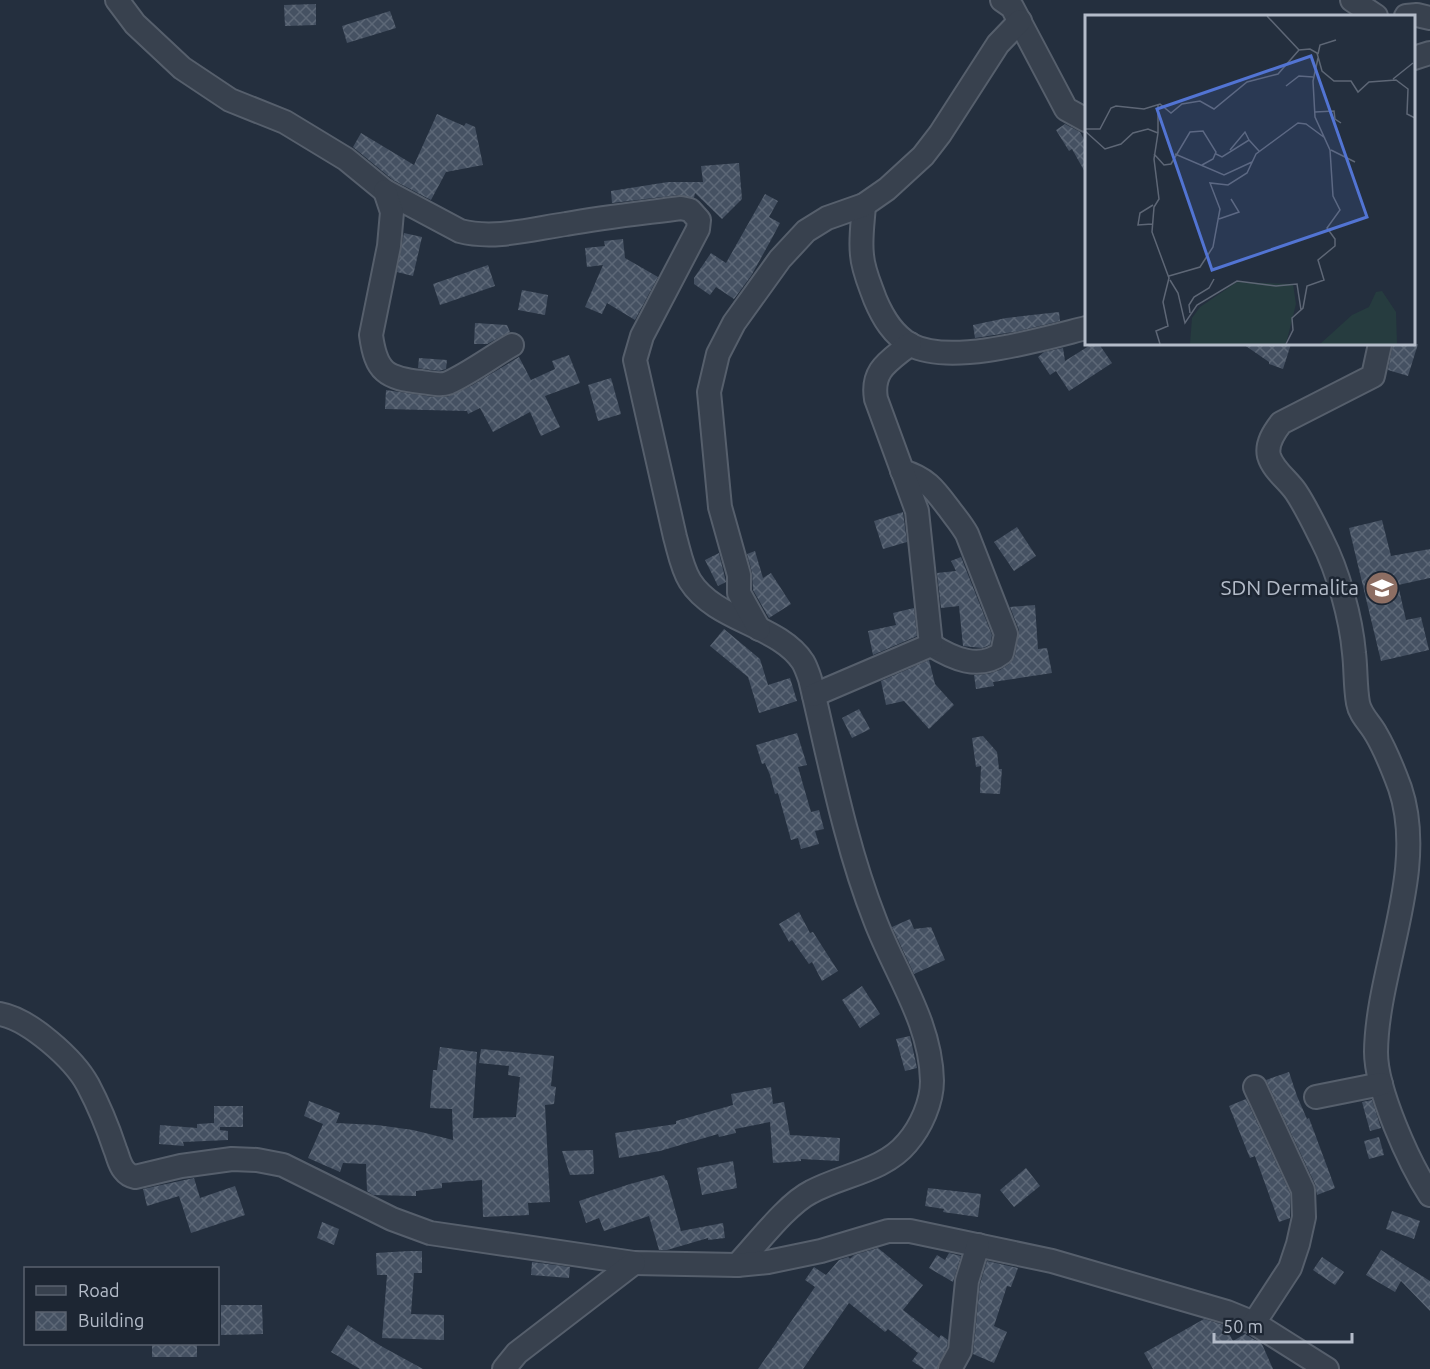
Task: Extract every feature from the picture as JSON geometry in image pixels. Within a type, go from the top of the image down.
[{"type":"street","points":[[117,0],[135,24],[182,68],[230,100],[285,122],[346,159],[385,191],[460,231],[473,235],[528,231],[567,223],[681,208],[690,210],[699,220],[698,229],[642,336],[635,360],[675,537],[683,566],[691,582],[706,598],[726,612],[785,644],[803,661],[814,694],[852,849],[875,920],[909,991],[928,1044],[932,1082],[924,1115],[906,1144],[883,1162],[809,1192],[737,1265]]},
{"type":"street","points":[[1002,0],[1012,7],[1066,109],[1085,119]]},
{"type":"street","points":[[1352,0],[1374,15]]},
{"type":"street","points":[[1415,16],[1430,18]]},
{"type":"street","points":[[759,629],[739,593],[739,575],[720,507],[710,392],[718,354],[734,323],[780,259],[806,231],[827,218],[864,205],[887,189],[923,156],[940,134],[998,44],[1020,21]]},
{"type":"street","points":[[1415,57],[1430,53]]},
{"type":"street","points":[[385,191],[392,212],[389,246],[371,335],[373,350],[379,364],[398,380],[445,384],[512,345]]},
{"type":"street","points":[[864,205],[862,256],[869,281],[881,312],[894,332],[910,344],[926,351],[956,353],[1004,347],[1085,328]]},
{"type":"street","points":[[910,344],[882,368],[876,376],[874,386],[876,399],[916,511],[931,645]]},
{"type":"street","points":[[1380,345],[1373,376],[1281,423],[1273,433],[1269,454],[1273,464],[1295,491],[1330,559],[1343,600],[1354,650],[1358,703],[1388,757],[1401,790],[1406,818],[1407,871],[1392,957],[1383,991],[1376,1054],[1381,1084],[1410,1156],[1430,1195]]},
{"type":"street","points":[[902,471],[920,478],[933,488],[962,525],[1006,634],[1002,653],[996,658],[971,662],[950,657],[931,645]]},
{"type":"street","points":[[814,694],[931,645]]},
{"type":"street","points":[[0,1014],[10,1015],[25,1023],[62,1052],[87,1083],[119,1162],[129,1175],[142,1177],[181,1166],[232,1159],[266,1161],[283,1165],[392,1218],[430,1233],[634,1263],[737,1265],[797,1258],[888,1231],[910,1231],[1052,1261],[1227,1312],[1254,1323],[1327,1369]]},
{"type":"street","points":[[1316,1097],[1381,1084]]},
{"type":"street","points":[[1254,1323],[1290,1268],[1304,1217],[1303,1190],[1255,1087]]},
{"type":"street","points":[[950,1369],[960,1351],[967,1281],[978,1245]]},
{"type":"street","points":[[504,1369],[517,1353],[634,1263]]},
{"type":"building","points":[[316,4],[316,25],[285,26],[284,5]]},
{"type":"building","points":[[390,11],[396,28],[347,43],[342,26]]},
{"type":"building","points":[[437,114],[464,126],[466,123],[475,127],[483,165],[446,172],[431,200],[393,180],[353,147],[361,133],[414,165]]},
{"type":"building","points":[[1065,124],[1080,132],[1085,141],[1085,172],[1072,149],[1069,151],[1056,130]]},
{"type":"building","points":[[739,163],[742,199],[722,219],[695,193],[694,198],[679,195],[612,203],[611,191],[668,182],[703,182],[701,166]]},
{"type":"building","points":[[765,194],[778,201],[769,217],[780,223],[771,240],[751,276],[734,299],[716,287],[710,295],[694,284],[694,278],[711,253],[726,263]]},
{"type":"building","points":[[404,233],[422,237],[413,276],[397,272]]},
{"type":"building","points":[[623,239],[625,258],[658,277],[635,320],[607,303],[602,314],[585,307],[603,265],[587,267],[585,248],[605,246],[604,241]]},
{"type":"building","points":[[488,265],[495,286],[440,305],[433,284]]},
{"type":"building","points":[[522,290],[548,295],[545,315],[518,310]]},
{"type":"building","points":[[1059,312],[1060,321],[975,338],[973,325],[1006,318]]},
{"type":"building","points":[[475,323],[507,325],[510,332],[487,344],[474,344]]},
{"type":"building","points":[[1418,344],[1408,376],[1388,370],[1393,345]]},
{"type":"building","points":[[1090,345],[1100,345],[1112,363],[1069,391],[1056,371],[1050,375],[1038,357],[1044,352],[1063,348],[1065,361]]},
{"type":"building","points":[[1244,345],[1291,345],[1283,369]]},
{"type":"building","points":[[569,355],[580,383],[545,396],[560,427],[541,436],[530,412],[493,432],[480,408],[468,414],[467,411],[385,409],[386,390],[447,397],[471,386],[519,357],[531,380],[555,369],[552,361]]},
{"type":"building","points":[[419,358],[447,360],[446,369],[439,371],[418,368]]},
{"type":"building","points":[[611,378],[621,414],[598,421],[588,385]]},
{"type":"building","points":[[903,512],[907,542],[883,549],[874,521]]},
{"type":"building","points":[[1382,520],[1391,556],[1430,549],[1430,578],[1398,585],[1406,620],[1421,617],[1429,650],[1381,661],[1349,528]]},
{"type":"building","points":[[1017,527],[1036,556],[1014,571],[994,542]]},
{"type":"building","points":[[755,551],[763,578],[771,573],[791,604],[769,618],[753,590],[752,572],[747,554]]},
{"type":"building","points":[[719,553],[726,582],[718,586],[705,560]]},
{"type":"building","points":[[961,557],[992,635],[990,645],[982,648],[963,646],[959,606],[941,608],[937,573],[956,571],[951,561]]},
{"type":"building","points":[[1035,605],[1038,649],[1047,648],[1052,673],[993,682],[994,686],[976,689],[974,675],[1000,670],[1015,656],[1019,630],[1010,607]]},
{"type":"building","points":[[914,608],[917,636],[873,655],[868,631],[896,625],[893,613]]},
{"type":"building","points":[[724,629],[760,659],[768,685],[790,678],[797,701],[759,713],[748,677],[710,646]]},
{"type":"building","points":[[929,660],[935,684],[954,705],[929,729],[904,701],[886,705],[881,681]]},
{"type":"building","points":[[859,709],[870,729],[852,738],[842,718]]},
{"type":"building","points":[[797,733],[807,765],[798,767],[811,812],[819,810],[824,829],[815,831],[819,844],[801,849],[798,838],[791,840],[778,793],[775,794],[770,775],[765,763],[762,764],[756,745]]},
{"type":"building","points":[[983,736],[997,752],[999,769],[1002,769],[1000,794],[980,793],[981,766],[976,767],[972,738]]},
{"type":"building","points":[[799,912],[810,933],[813,932],[838,971],[822,981],[812,962],[809,964],[792,940],[789,942],[779,924]]},
{"type":"building","points":[[910,919],[914,929],[931,927],[945,960],[914,974],[892,927]]},
{"type":"building","points":[[862,986],[880,1014],[860,1028],[842,1000]]},
{"type":"building","points":[[910,1036],[917,1068],[905,1071],[896,1039]]},
{"type":"building","points":[[440,1047],[477,1052],[473,1118],[516,1117],[520,1077],[508,1075],[509,1066],[479,1063],[481,1049],[554,1056],[551,1086],[556,1087],[554,1104],[545,1105],[550,1202],[528,1203],[529,1215],[483,1217],[482,1180],[442,1183],[442,1188],[416,1191],[416,1196],[373,1195],[367,1191],[366,1164],[343,1163],[340,1172],[308,1158],[323,1124],[304,1116],[309,1101],[340,1113],[336,1123],[413,1130],[453,1140],[452,1109],[430,1108],[433,1070],[437,1070]]},
{"type":"building","points":[[1289,1072],[1335,1188],[1317,1195],[1315,1184],[1266,1080]]},
{"type":"building","points":[[771,1087],[773,1104],[784,1102],[790,1135],[840,1138],[839,1161],[801,1159],[801,1161],[773,1163],[770,1122],[735,1129],[736,1133],[719,1137],[718,1134],[660,1151],[619,1158],[615,1133],[676,1124],[676,1121],[733,1105],[731,1094]]},
{"type":"building","points":[[1246,1099],[1290,1193],[1290,1218],[1279,1222],[1255,1156],[1250,1158],[1229,1106]]},
{"type":"building","points":[[1372,1100],[1381,1128],[1370,1131],[1362,1102]]},
{"type":"building","points":[[214,1106],[243,1106],[243,1127],[220,1127],[220,1130],[228,1131],[228,1140],[183,1142],[184,1146],[159,1144],[160,1125],[197,1128],[197,1124],[214,1123]]},
{"type":"building","points":[[1379,1137],[1384,1155],[1369,1159],[1364,1141]]},
{"type":"building","points":[[593,1150],[594,1174],[570,1175],[562,1151]]},
{"type":"building","points":[[733,1161],[737,1188],[702,1195],[697,1168]]},
{"type":"building","points":[[1026,1168],[1040,1186],[1014,1207],[1000,1190]]},
{"type":"building","points":[[664,1175],[681,1231],[723,1223],[725,1238],[708,1240],[708,1238],[667,1250],[659,1250],[649,1216],[604,1231],[599,1218],[586,1223],[579,1201]]},
{"type":"building","points":[[194,1178],[200,1198],[235,1186],[245,1215],[191,1233],[179,1196],[147,1206],[143,1189]]},
{"type":"building","points":[[928,1188],[981,1194],[978,1217],[943,1212],[944,1209],[925,1206]]},
{"type":"building","points":[[1392,1211],[1420,1221],[1414,1239],[1386,1229]]},
{"type":"building","points":[[322,1222],[339,1229],[334,1245],[317,1238]]},
{"type":"building","points":[[878,1248],[923,1285],[903,1310],[939,1338],[941,1335],[948,1340],[937,1369],[924,1369],[912,1361],[918,1353],[888,1329],[885,1332],[849,1303],[803,1369],[758,1369],[815,1287],[805,1280],[814,1267],[826,1275],[839,1260],[848,1257],[850,1259],[854,1255]]},
{"type":"building","points":[[1381,1250],[1430,1281],[1430,1311],[1401,1281],[1395,1292],[1366,1275]]},
{"type":"building","points":[[422,1251],[422,1273],[414,1273],[411,1314],[444,1315],[444,1340],[382,1338],[387,1275],[377,1275],[376,1253]]},
{"type":"building","points":[[949,1253],[961,1256],[953,1282],[929,1268],[937,1255],[945,1260]]},
{"type":"building","points":[[1322,1257],[1344,1272],[1335,1285],[1313,1270]]},
{"type":"building","points":[[987,1261],[1018,1268],[1011,1287],[1007,1286],[994,1326],[1007,1332],[994,1363],[973,1354],[980,1284]]},
{"type":"building","points":[[532,1262],[570,1267],[569,1278],[531,1275]]},
{"type":"building","points":[[221,1305],[262,1305],[263,1334],[221,1335]]},
{"type":"building","points":[[1204,1319],[1224,1325],[1233,1341],[1245,1334],[1262,1344],[1273,1369],[1153,1369],[1144,1353]]},
{"type":"building","points":[[348,1325],[423,1369],[360,1369],[331,1352]]},
{"type":"building","points":[[152,1345],[197,1345],[197,1357],[152,1357]]},
{"type":"place","name":"SDN Dermalita","points":[[1382,588]]}]
